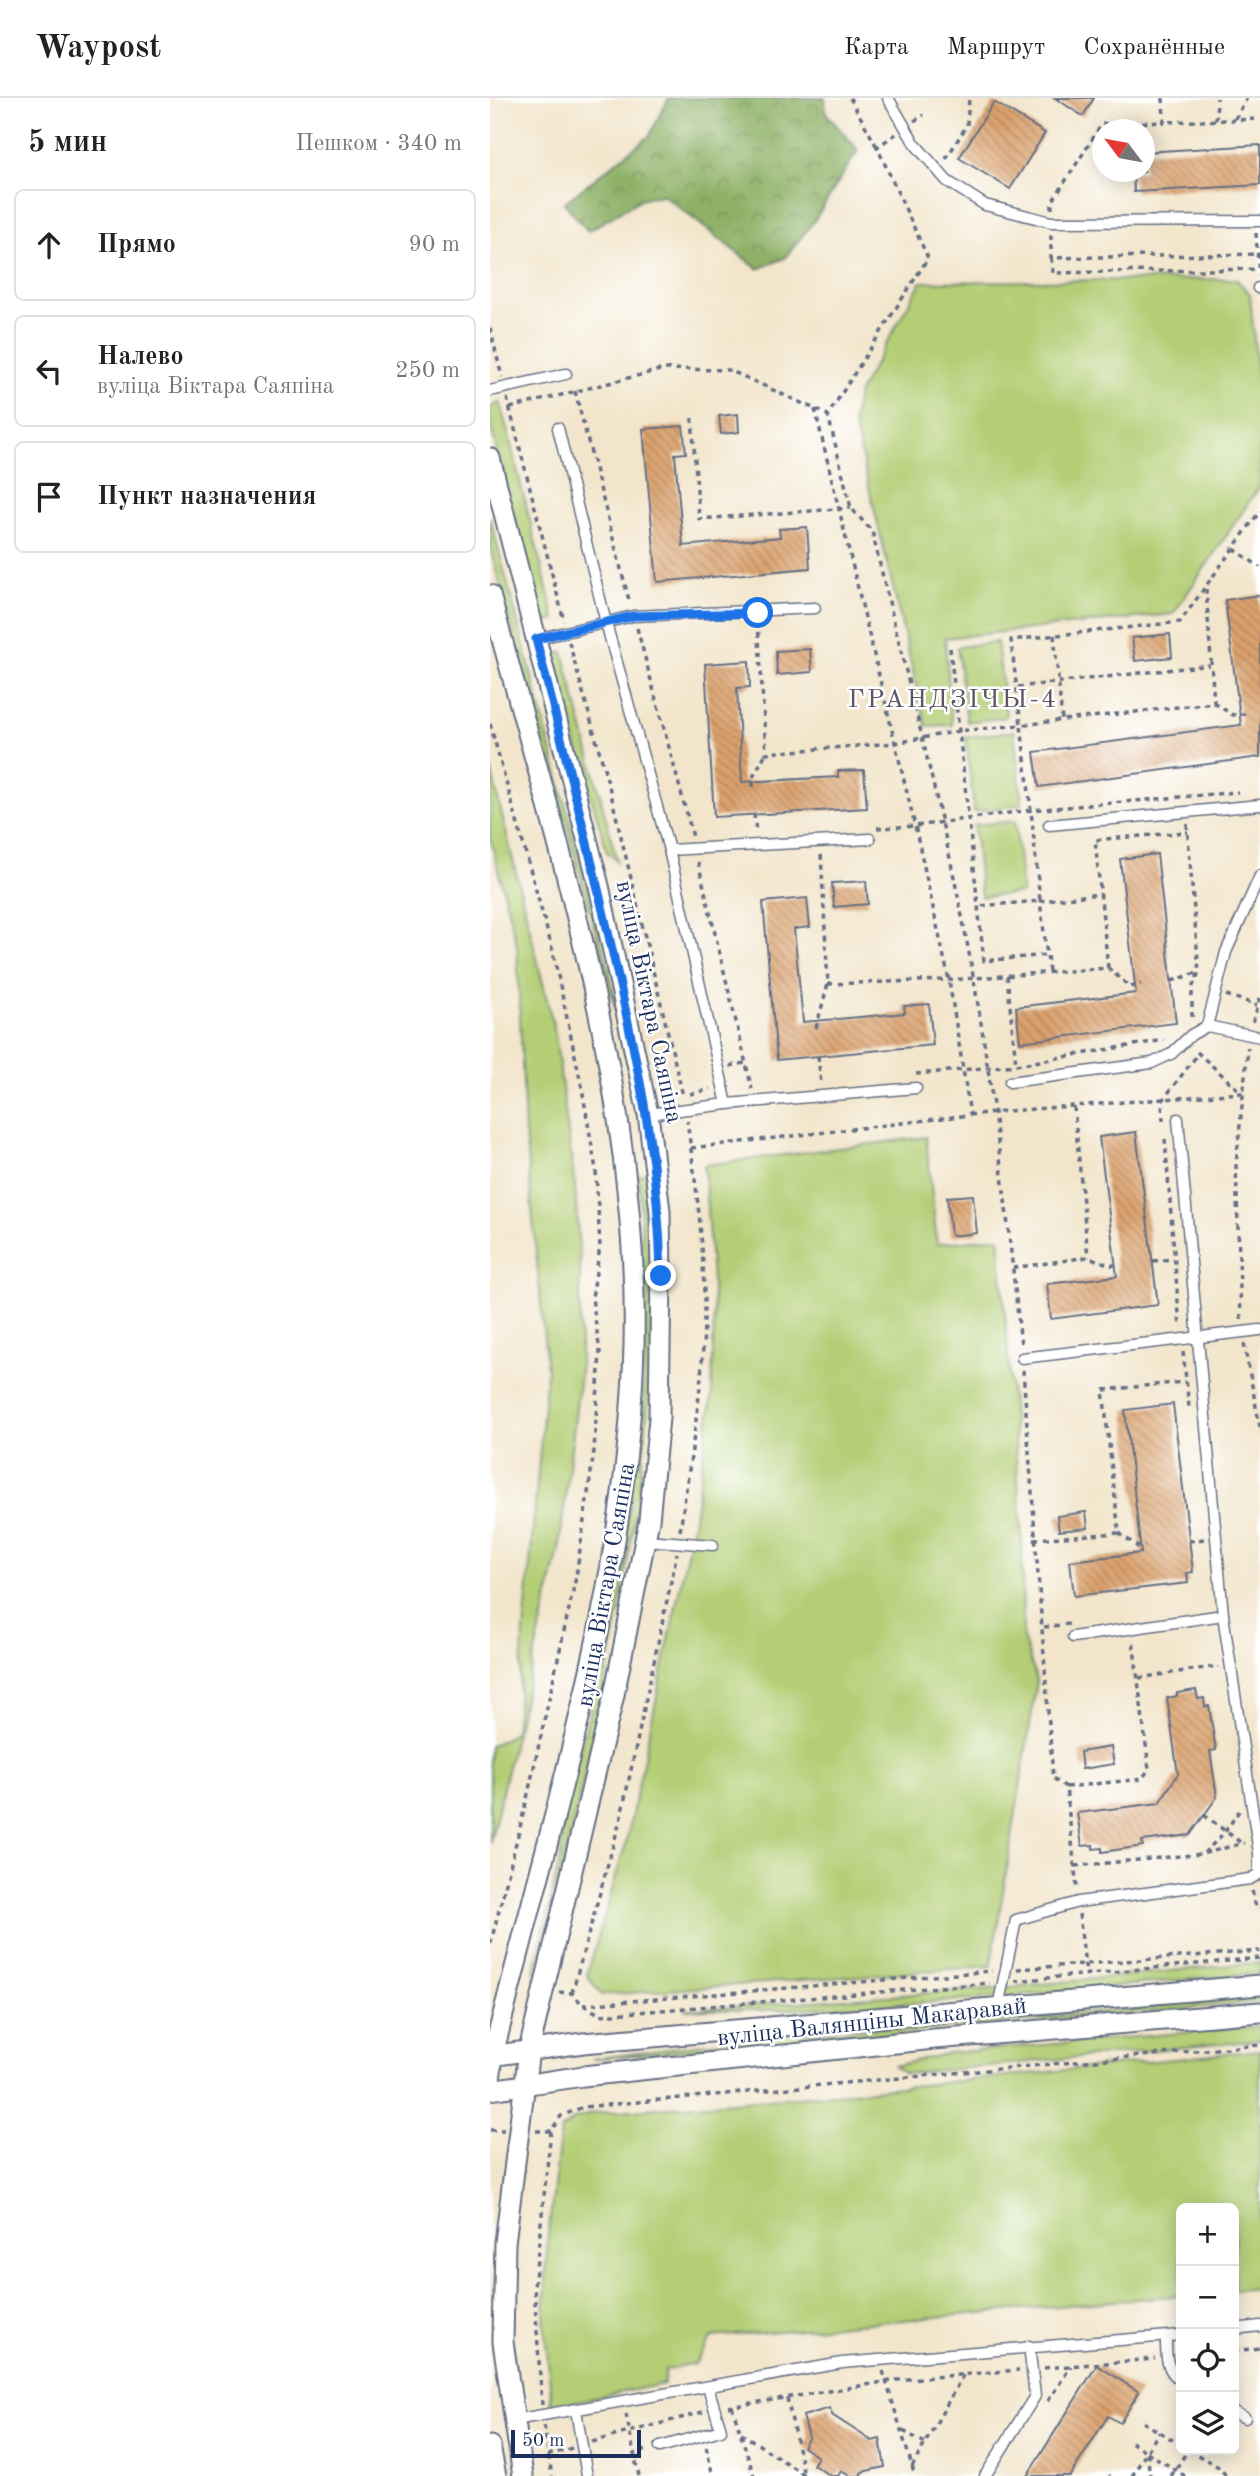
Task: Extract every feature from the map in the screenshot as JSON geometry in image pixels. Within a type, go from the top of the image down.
[{"type":"street","name":"вуліца Віктара Саяпіна","points":[[490,458],[599,886],[648,1114],[660,1211],[659,1418],[645,1540],[614,1695],[529,2050],[505,2243],[503,2342],[523,2476]]},
{"type":"street","name":"вуліца Віктара Саяпіна","points":[[490,595],[568,889],[618,1117],[631,1225],[634,1343],[627,1440],[615,1537],[587,1678],[491,2055],[490,2080]]},
{"type":"street","points":[[618,1117],[648,1114]]},
{"type":"street","name":"вуліца Валянціны Макаравай","points":[[491,2055],[1260,1984]]},
{"type":"street","name":"вуліца Валянціны Макаравай","points":[[490,2090],[934,2039],[1260,2012]]},
{"type":"street","points":[[490,2446],[496,2476]]},
{"type":"lane","points":[[888,98],[905,127],[947,181],[985,205],[1051,222],[1260,221]]},
{"type":"lane","points":[[490,391],[566,374]]},
{"type":"lane","points":[[558,428],[606,623],[669,850],[727,1104]]},
{"type":"lane","points":[[536,639],[633,616],[758,613],[815,608]]},
{"type":"lane","points":[[1049,825],[1260,805]]},
{"type":"lane","points":[[669,850],[870,839]]},
{"type":"lane","points":[[1207,1027],[1226,952],[1260,876]]},
{"type":"lane","points":[[1010,1082],[1152,1063],[1171,1054],[1191,1035],[1207,1027],[1255,1036]]},
{"type":"lane","points":[[648,1114],[727,1104],[916,1088]]},
{"type":"lane","points":[[998,2007],[1016,1920],[1078,1902],[1250,1879],[1259,1874],[1259,1853],[1223,1615],[1178,1119]]},
{"type":"lane","points":[[1022,1358],[1260,1330]]},
{"type":"lane","points":[[645,1540],[713,1545]]},
{"type":"lane","points":[[1073,1637],[1223,1615]]},
{"type":"lane","points":[[1239,2328],[1260,2326]]},
{"type":"lane","points":[[514,2420],[842,2364],[1029,2346],[1176,2336]]},
{"type":"lane","points":[[1166,2337],[1166,2358],[1172,2375],[1176,2377]]},
{"type":"lane","points":[[985,2476],[1035,2396],[1029,2346]]},
{"type":"lane","points":[[660,2447],[721,2430],[708,2387]]},
{"type":"lane","points":[[576,2410],[587,2476]]},
{"type":"lane","points":[[1239,2415],[1245,2418]]},
{"type":"path","points":[[850,98],[877,147],[928,258],[828,415],[851,508],[872,531],[974,979],[995,1112],[1022,1358],[1034,1539],[1044,1627],[1053,1778],[1066,1787],[1142,1779],[1149,1769],[1132,1629]]},
{"type":"path","points":[[943,164],[967,125],[969,98]]},
{"type":"path","points":[[1163,98],[1164,122]]},
{"type":"path","points":[[1216,120],[1217,98]]},
{"type":"path","points":[[1235,119],[1247,98]]},
{"type":"path","points":[[877,147],[924,115]]},
{"type":"path","points":[[1260,119],[1101,124],[1052,202],[1051,222],[1053,273],[1260,269]]},
{"type":"path","points":[[1051,258],[1260,254]]},
{"type":"path","points":[[490,328],[566,631]]},
{"type":"path","points":[[510,408],[664,369],[729,370],[828,415]]},
{"type":"path","points":[[575,391],[633,616]]},
{"type":"path","points":[[815,409],[841,509],[949,981],[971,1114]]},
{"type":"path","points":[[692,418],[699,519],[851,508]]},
{"type":"path","points":[[1049,971],[1011,640],[1180,622],[1260,511]]},
{"type":"path","points":[[1234,549],[1260,567]]},
{"type":"path","points":[[1206,587],[1214,703]]},
{"type":"path","points":[[753,787],[753,777],[766,753],[758,613]]},
{"type":"path","points":[[1054,635],[1062,720]]},
{"type":"path","points":[[950,648],[984,961],[1046,955]]},
{"type":"path","points":[[1017,687],[1210,665]]},
{"type":"path","points":[[766,753],[895,743],[959,731],[1214,703],[1233,715],[1245,714]]},
{"type":"path","points":[[490,724],[552,948],[596,1170],[600,1247],[592,1298],[600,1352],[594,1451],[576,1577],[526,1803],[490,1946]]},
{"type":"path","points":[[1031,810],[1183,795],[1247,792]]},
{"type":"path","points":[[1183,795],[1187,813],[1199,972],[1192,988],[1191,1035],[1198,1054],[1242,1093]]},
{"type":"path","points":[[754,814],[756,833]]},
{"type":"path","points":[[1141,985],[1130,987],[1108,968],[1095,839],[1188,832]]},
{"type":"path","points":[[816,1028],[828,984],[821,842]]},
{"type":"path","points":[[978,906],[1100,894]]},
{"type":"path","points":[[828,984],[949,981],[1108,968]]},
{"type":"path","points":[[1171,981],[1199,972]]},
{"type":"path","points":[[1007,976],[1016,1065]]},
{"type":"path","points":[[1260,998],[1255,1036],[1242,1093],[1236,1165],[1242,1331],[1260,1427]]},
{"type":"path","points":[[1185,1024],[1192,1016]]},
{"type":"path","points":[[911,1075],[1016,1065],[1161,1042],[1170,1037]]},
{"type":"path","points":[[1189,1408],[1173,1259],[1162,1101],[1198,1054]]},
{"type":"path","points":[[818,1056],[821,1083],[834,1082]]},
{"type":"path","points":[[752,1090],[765,1088]]},
{"type":"path","points":[[691,1148],[971,1114],[1242,1093]]},
{"type":"path","points":[[1074,1107],[1088,1257]]},
{"type":"path","points":[[1013,1268],[1088,1257],[1120,1265]]},
{"type":"path","points":[[1153,1261],[1173,1259]]},
{"type":"path","points":[[1119,1533],[1103,1390],[1186,1382]]},
{"type":"path","points":[[1203,1526],[1205,1552]]},
{"type":"path","points":[[1034,1539],[1119,1533],[1138,1546],[1145,1546]]},
{"type":"path","points":[[1189,1541],[1204,1539]]},
{"type":"path","points":[[1044,1627],[1071,1624]]},
{"type":"path","points":[[1218,1654],[1223,1678]]},
{"type":"path","points":[[1139,1678],[1221,1665]]},
{"type":"path","points":[[1066,1787],[1086,1974]]},
{"type":"path","points":[[1202,1854],[1225,1832],[1241,1808],[1242,1821]]},
{"type":"path","points":[[1204,1815],[1244,1845]]},
{"type":"path","points":[[1243,1833],[1244,1845]]},
{"type":"path","points":[[1075,1866],[1202,1854],[1244,1845]]},
{"type":"path","points":[[1260,1951],[583,2005],[601,2015],[1260,1958]]},
{"type":"path","points":[[552,2476],[542,2416],[534,2287],[551,2131],[561,2116],[583,2107],[1260,2045]]},
{"type":"path","points":[[1239,2350],[1260,2348]]},
{"type":"path","points":[[548,2455],[733,2406],[886,2382],[1166,2358]]},
{"type":"path","points":[[912,2467],[963,2375]]},
{"type":"path","points":[[886,2382],[915,2476]]},
{"type":"path","points":[[787,2398],[805,2475]]},
{"type":"path","points":[[623,2402],[634,2454]]},
{"type":"path","points":[[733,2406],[754,2476]]},
{"type":"path","points":[[1143,2422],[1176,2442]]},
{"type":"path","points":[[901,2430],[925,2443]]},
{"type":"path","points":[[1132,2476],[1159,2432]]},
{"type":"path","points":[[741,2433],[805,2475]]},
{"type":"path","points":[[703,2435],[713,2476]]},
{"type":"path","points":[[1130,2442],[1185,2476]]},
{"type":"path","points":[[1147,2452],[1150,2476]]},
{"type":"path","points":[[1171,2476],[1185,2455]]},
{"type":"path","points":[[1197,2455],[1220,2468],[1226,2476]]},
{"type":"green space","points":[[669,98],[825,98],[826,113],[858,150],[814,221],[785,258],[758,269],[663,195],[643,198],[588,231],[564,203],[649,136]]},
{"type":"green space","points":[[1236,279],[1250,294],[1260,409],[1260,486],[1173,614],[945,638],[952,725],[926,726],[853,420],[858,394],[921,282]]},
{"type":"green space","points":[[500,402],[555,620],[549,622],[542,617],[533,591],[490,423],[490,408]]},
{"type":"green space","points":[[490,517],[611,977],[629,1069],[608,978],[491,551]]},
{"type":"green space","points":[[997,642],[1006,717],[967,722],[957,647]]},
{"type":"green space","points":[[563,652],[617,861],[607,852],[553,661],[554,655]]},
{"type":"green space","points":[[1014,731],[1022,804],[974,812],[966,737]]},
{"type":"green space","points":[[490,766],[555,1033],[575,1187],[580,1264],[580,1374],[559,1550],[490,1843],[490,1746],[515,1733],[547,1370],[525,1133],[517,946],[490,837]]},
{"type":"green space","points":[[1015,821],[1022,893],[981,897],[974,825]]},
{"type":"green space","points":[[926,1137],[937,1244],[999,1237],[1022,1535],[1023,1638],[1037,1681],[991,1966],[602,1995],[587,1975],[626,1843],[693,1525],[712,1396],[714,1311],[704,1165]]},
{"type":"green space","points":[[647,1174],[650,1378],[630,1549],[587,1762],[537,1972],[534,1972],[561,1854],[565,1812],[601,1665],[628,1518],[643,1404],[645,1311],[639,1175]]},
{"type":"green space","points":[[1260,1962],[1260,1973],[955,2001],[771,2010],[685,2010],[1001,1988]]},
{"type":"green space","points":[[1260,1996],[1260,2002],[1251,2003],[592,2059],[779,2034],[1024,2019]]},
{"type":"green space","points":[[1260,2026],[1260,2040],[904,2074],[894,2066],[950,2053]]},
{"type":"green space","points":[[1260,2050],[1260,2288],[1239,2290],[1239,2203],[1176,2203],[1176,2295],[712,2337],[695,2364],[665,2370],[664,2384],[552,2406],[544,2320],[548,2235],[561,2130],[574,2119],[595,2113],[834,2094]]},
{"type":"building","points":[[1055,98],[1094,98],[1083,116]]},
{"type":"building","points":[[994,102],[1045,133],[1010,189],[959,158]]},
{"type":"building","points":[[1260,145],[1260,185],[1134,192],[1134,182],[1155,182],[1155,151]]},
{"type":"building","points":[[738,414],[739,432],[721,434],[719,416]]},
{"type":"building","points":[[683,426],[686,453],[675,454],[683,546],[780,537],[779,529],[807,527],[810,568],[657,582],[643,429]]},
{"type":"building","points":[[1260,595],[1260,757],[1039,787],[1034,752],[1241,725],[1225,600]]},
{"type":"building","points":[[1170,634],[1172,657],[1135,661],[1132,638]]},
{"type":"building","points":[[810,649],[812,672],[777,675],[776,651]]},
{"type":"building","points":[[749,661],[750,687],[737,688],[742,782],[838,777],[838,771],[864,770],[867,808],[714,817],[705,664]]},
{"type":"building","points":[[1157,854],[1176,1023],[1020,1042],[1016,1007],[1136,993],[1120,859]]},
{"type":"building","points":[[866,881],[868,904],[834,907],[832,883]]},
{"type":"building","points":[[807,898],[810,927],[794,929],[803,1022],[905,1013],[904,1006],[929,1004],[933,1045],[777,1060],[763,902]]},
{"type":"building","points":[[1136,1132],[1158,1305],[1051,1319],[1047,1284],[1117,1276],[1099,1137]]},
{"type":"building","points":[[973,1195],[977,1233],[951,1236],[947,1197]]},
{"type":"building","points":[[1173,1404],[1193,1572],[1187,1573],[1188,1583],[1074,1596],[1070,1561],[1141,1553],[1125,1410]]},
{"type":"building","points":[[1086,1512],[1088,1528],[1059,1531],[1057,1516]]},
{"type":"building","points":[[1196,1690],[1198,1699],[1204,1698],[1205,1707],[1209,1706],[1216,1750],[1210,1751],[1217,1797],[1190,1835],[1142,1841],[1143,1846],[1102,1852],[1102,1848],[1093,1849],[1093,1845],[1082,1846],[1077,1813],[1159,1803],[1178,1774],[1167,1698],[1177,1696],[1177,1693]]},
{"type":"building","points":[[1111,1747],[1114,1764],[1082,1769],[1080,1752]]},
{"type":"building","points":[[1097,2365],[1139,2392],[1120,2423],[1108,2416],[1070,2476],[1027,2476]]},
{"type":"building","points":[[830,2408],[832,2415],[872,2441],[880,2439],[885,2467],[862,2472],[860,2476],[850,2476],[841,2471],[838,2476],[831,2476],[813,2465],[818,2457],[803,2447],[809,2437],[803,2416]]},
{"type":"district","name":"ГРАНДЗІЧЫ-4","points":[[953,700]]},
{"type":"route","points":[[661,1276],[660,1211],[648,1114],[599,886],[536,639],[633,616],[758,613]]}]
